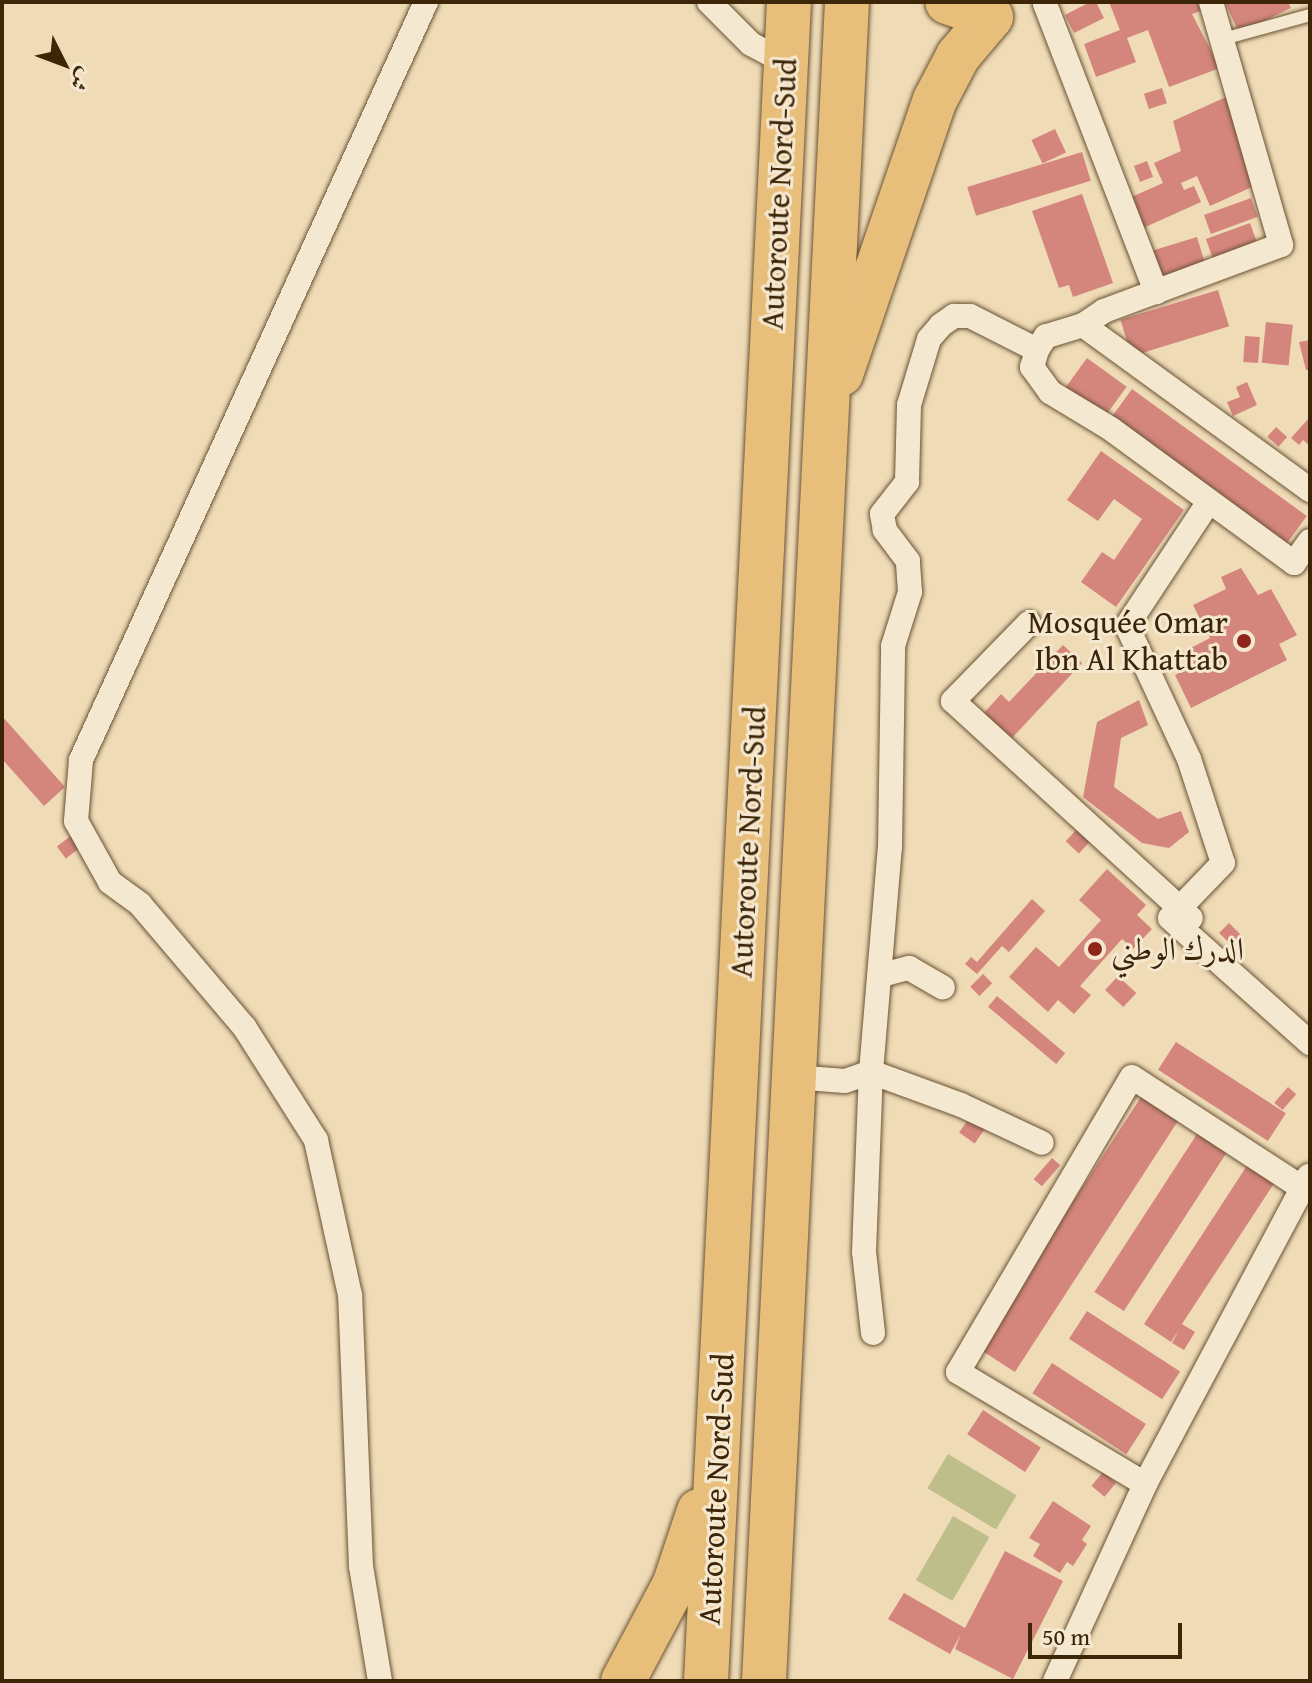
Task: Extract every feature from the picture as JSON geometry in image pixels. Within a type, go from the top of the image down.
[{"type":"highway","name":"Autoroute Nord-Sud","points":[[706,1681],[789,2]]},
{"type":"highway","name":"Autoroute Nord-Sud","points":[[764,1681],[824,409],[847,2]]},
{"type":"highway","points":[[824,409],[935,100],[958,56],[991,17],[947,2]]},
{"type":"highway","points":[[623,1681],[692,1543],[720,1414]]},
{"type":"street","points":[[380,1681],[361,1566],[350,1295],[316,1140],[245,1028],[140,904],[110,882],[76,821],[81,760],[426,2]]},
{"type":"street","points":[[709,2],[751,44],[785,62]]},
{"type":"street","points":[[1211,2],[1281,245],[1104,311],[1083,325],[1046,336],[1037,350],[1032,367],[1050,392],[1111,429],[1294,563],[1310,541]]},
{"type":"street","points":[[1046,3],[1156,292]]},
{"type":"street","points":[[873,1333],[864,1252],[871,1072],[882,975],[893,646],[910,592],[908,561],[882,519],[907,482],[909,405],[929,339],[954,316],[970,316],[1037,350]]},
{"type":"street","points":[[1083,325],[1310,490]]},
{"type":"street","points":[[1208,503],[1127,626],[1189,759],[1223,863],[1170,918],[1310,1043]]},
{"type":"street","points":[[1029,623],[953,701],[1310,1023]]},
{"type":"street","points":[[882,975],[909,968],[943,988]]},
{"type":"street","points":[[793,1077],[845,1081],[871,1072],[961,1105],[1042,1143]]},
{"type":"street","points":[[1055,1681],[1145,1484],[1306,1181],[1132,1077],[958,1372],[1145,1484]]},
{"type":"lane","points":[[1223,39],[1310,15]]},
{"type":"green space","points":[[948,1454],[1017,1495],[996,1529],[927,1488]]},
{"type":"green space","points":[[953,1516],[989,1537],[952,1601],[916,1580]]},
{"type":"building","points":[[1096,2],[1104,18],[1074,33],[1065,15]]},
{"type":"building","points":[[1109,2],[1197,2],[1201,11],[1192,14],[1220,68],[1169,87],[1148,30],[1127,38],[1136,62],[1096,77],[1084,44],[1120,30]]},
{"type":"building","points":[[1225,2],[1288,2],[1291,8],[1239,33]]},
{"type":"building","points":[[1162,88],[1167,103],[1149,109],[1144,94]]},
{"type":"building","points":[[1226,97],[1263,182],[1210,206],[1197,176],[1181,183],[1184,190],[1194,186],[1201,202],[1141,229],[1127,199],[1163,183],[1154,163],[1181,151],[1173,121]]},
{"type":"building","points":[[1055,129],[1066,153],[1042,164],[1031,140]]},
{"type":"building","points":[[1082,152],[1091,181],[976,216],[967,187]]},
{"type":"building","points":[[1147,161],[1153,177],[1140,182],[1134,166]]},
{"type":"building","points":[[1082,194],[1113,283],[1073,297],[1069,285],[1059,288],[1032,211]]},
{"type":"building","points":[[1251,198],[1258,217],[1211,234],[1204,215]]},
{"type":"building","points":[[1250,223],[1261,253],[1217,269],[1206,239]]},
{"type":"building","points":[[1197,237],[1208,272],[1163,286],[1152,251]]},
{"type":"building","points":[[1218,290],[1229,326],[1132,356],[1120,320]]},
{"type":"building","points":[[1266,322],[1293,325],[1289,366],[1262,363]]},
{"type":"building","points":[[1245,336],[1260,337],[1258,363],[1243,362]]},
{"type":"building","points":[[1310,340],[1310,370],[1306,370],[1299,342]]},
{"type":"building","points":[[1087,358],[1127,387],[1102,421],[1062,392]]},
{"type":"building","points":[[1247,382],[1257,405],[1233,416],[1227,402],[1240,397],[1236,387]]},
{"type":"building","points":[[1132,389],[1307,516],[1284,547],[1110,420]]},
{"type":"building","points":[[1310,417],[1310,446],[1303,440],[1299,445],[1291,438]]},
{"type":"building","points":[[1276,427],[1287,437],[1278,447],[1267,437]]},
{"type":"building","points":[[1101,451],[1184,510],[1116,607],[1081,582],[1102,552],[1114,560],[1142,519],[1114,499],[1098,521],[1067,500]]},
{"type":"building","name":"Mosquée Omar Ibn Al Khattab","points":[[1241,568],[1258,595],[1271,589],[1297,635],[1279,644],[1287,660],[1191,708],[1175,675],[1190,667],[1183,652],[1210,638],[1193,605],[1226,589],[1221,577]]},
{"type":"building","points":[[1063,645],[1082,663],[1012,738],[984,713],[1001,694],[1009,702]]},
{"type":"building","points":[[1139,700],[1148,725],[1121,738],[1114,787],[1158,819],[1181,811],[1189,832],[1169,848],[1142,843],[1083,797],[1097,722]]},
{"type":"building","points":[[2,716],[65,787],[44,806],[2,759]]},
{"type":"building","points":[[1078,828],[1091,840],[1079,853],[1066,841]]},
{"type":"building","points":[[72,835],[81,847],[66,858],[57,846]]},
{"type":"building","points":[[1107,869],[1146,905],[1137,915],[1152,929],[1133,949],[1122,939],[1080,986],[1091,995],[1074,1014],[1058,1000],[1048,1012],[1009,977],[1036,947],[1059,967],[1101,920],[1079,900]]},
{"type":"building","points":[[1032,899],[1045,911],[1009,952],[1002,946],[977,974],[965,964],[971,957],[977,962]]},
{"type":"building","points":[[1229,923],[1241,935],[1231,945],[1219,933]]},
{"type":"building","points":[[983,974],[992,983],[979,996],[970,987]]},
{"type":"building","points":[[1118,976],[1136,993],[1123,1007],[1105,990]]},
{"type":"building","points":[[997,996],[1065,1053],[1056,1064],[988,1007]]},
{"type":"building","points":[[1176,1042],[1286,1113],[1268,1141],[1158,1070]]},
{"type":"building","points":[[1288,1087],[1296,1094],[1283,1110],[1274,1103]]},
{"type":"building","points":[[1143,1094],[1180,1118],[1015,1372],[978,1348]]},
{"type":"building","points":[[970,1117],[986,1128],[975,1143],[959,1133]]},
{"type":"building","points":[[1199,1131],[1228,1150],[1124,1311],[1094,1292]]},
{"type":"building","points":[[1052,1158],[1060,1165],[1042,1186],[1034,1179]]},
{"type":"building","points":[[1248,1164],[1275,1182],[1182,1324],[1195,1332],[1184,1350],[1172,1343],[1179,1330],[1171,1342],[1144,1324]]},
{"type":"building","points":[[1087,1311],[1180,1371],[1162,1399],[1069,1339]]},
{"type":"building","points":[[1052,1363],[1146,1424],[1126,1454],[1032,1393]]},
{"type":"building","points":[[983,1410],[1041,1448],[1025,1472],[967,1434]]},
{"type":"building","points":[[1103,1472],[1116,1483],[1104,1497],[1091,1486]]},
{"type":"building","points":[[1053,1501],[1091,1526],[1082,1540],[1087,1544],[1073,1566],[1067,1562],[1060,1573],[1033,1556],[1040,1544],[1029,1538]]},
{"type":"building","points":[[1005,1551],[1063,1581],[1013,1679],[955,1649],[961,1634],[950,1654],[888,1619],[904,1593],[965,1628]]},
{"type":"place","name":"Mosquée Omar Ibn Al Khattab","points":[[1244,641]]},
{"type":"place","name":"الدرك الوطني","points":[[1095,949]]}]
